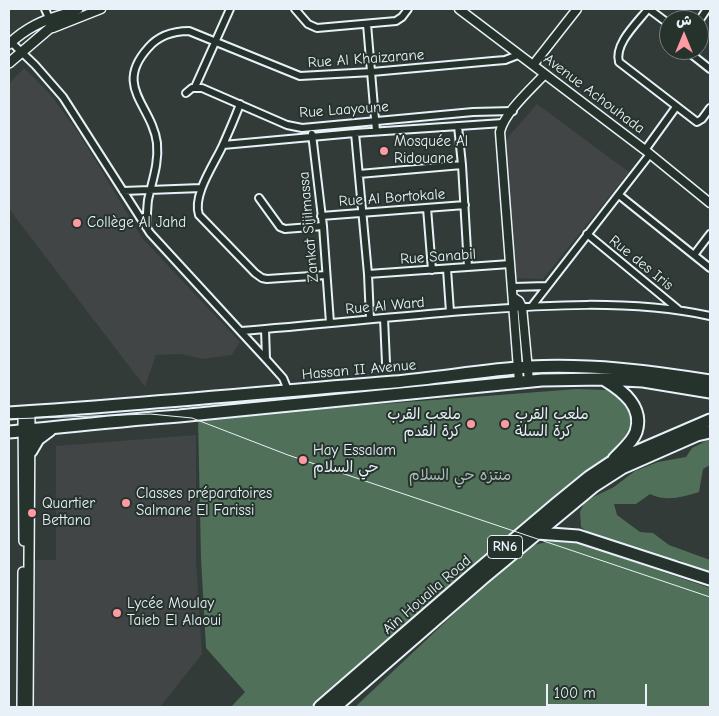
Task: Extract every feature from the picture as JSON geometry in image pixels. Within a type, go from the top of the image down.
[{"type":"highway","name":"Hassan II Avenue","points":[[9,412],[425,380],[523,368],[588,366],[659,372],[710,381]]},
{"type":"highway","name":"Hassan II Avenue","points":[[9,432],[524,381],[603,379],[643,381],[710,392]]},
{"type":"highway","points":[[603,379],[624,392],[631,400],[637,419],[635,433],[610,463]]},
{"type":"highway","name":"Aïn Houalla Road","points":[[320,707],[556,504],[610,463],[710,420]]},
{"type":"highway","points":[[31,451],[42,435],[54,429]]},
{"type":"highway","name":"RN6","points":[[335,707],[482,579],[594,486],[617,471],[697,435],[710,432]]},
{"type":"highway","points":[[537,533],[578,536],[710,579]]},
{"type":"main road","points":[[10,43],[26,29],[74,11]]},
{"type":"main road","points":[[9,63],[20,52],[74,11]]},
{"type":"main road","points":[[46,20],[48,30]]},
{"type":"main road","points":[[22,707],[27,411]]},
{"type":"main road","points":[[28,431],[31,451],[28,707]]},
{"type":"street","points":[[45,9],[46,20]]},
{"type":"street","points":[[48,30],[102,9]]},
{"type":"street","points":[[186,92],[195,87],[230,9]]},
{"type":"street","points":[[295,9],[314,28],[396,21],[408,9]]},
{"type":"street","name":"Avenue Achouhada","points":[[459,9],[648,152],[710,202]]},
{"type":"street","points":[[533,65],[577,9]]},
{"type":"street","points":[[649,9],[621,44],[618,52],[618,59],[621,65],[697,122],[702,119],[710,108]]},
{"type":"street","points":[[367,24],[376,131]]},
{"type":"street","name":"Rue Al Khaizarane","points":[[146,227],[148,201],[156,174],[156,142],[154,132],[133,85],[134,70],[154,41],[174,32],[189,31],[300,76],[498,61],[518,55]]},
{"type":"street","points":[[10,43],[35,65],[63,97],[146,227],[283,378],[288,390]]},
{"type":"street","points":[[699,60],[710,69]]},
{"type":"street","points":[[523,368],[513,297],[500,132],[503,123],[544,75]]},
{"type":"street","name":"Rue Laayoune","points":[[195,87],[216,93],[286,124],[302,128],[473,112],[513,111]]},
{"type":"street","points":[[240,104],[202,188],[197,209],[199,215],[260,277],[267,279],[326,274]]},
{"type":"street","points":[[532,306],[619,195],[676,106]]},
{"type":"street","points":[[223,145],[376,131],[503,123]]},
{"type":"street","points":[[458,126],[468,267]]},
{"type":"street","name":"Zankat Sijilmassa","points":[[312,128],[330,323]]},
{"type":"street","points":[[355,133],[368,274],[370,320]]},
{"type":"street","points":[[359,174],[462,165]]},
{"type":"street","points":[[123,191],[202,188]]},
{"type":"street","points":[[619,195],[710,268]]},
{"type":"street","points":[[260,198],[280,227],[285,229],[322,226]]},
{"type":"street","name":"Rue Al Bortokale","points":[[321,216],[465,206]]},
{"type":"street","points":[[427,208],[432,270]]},
{"type":"street","name":"Rue des Iris","points":[[587,234],[680,310]]},
{"type":"street","points":[[694,255],[710,234]]},
{"type":"street","name":"Rue Sanabil","points":[[368,274],[510,264]]},
{"type":"street","points":[[447,268],[450,312]]},
{"type":"street","points":[[513,287],[547,286]]},
{"type":"street","points":[[513,297],[519,301],[522,307],[524,381]]},
{"type":"street","name":"Rue Al Ward","points":[[241,331],[532,306],[612,305],[680,310],[710,316]]},
{"type":"street","points":[[384,318],[386,363]]},
{"type":"street","points":[[265,329],[266,359]]},
{"type":"shaded area","name":"Collège Al Jahd","points":[[24,68],[50,94],[80,135],[142,238],[240,342],[232,355],[202,359],[181,354],[156,355],[145,387],[9,209],[9,84]]},
{"type":"shaded area","points":[[537,104],[629,172],[543,279],[514,278],[504,142]]},
{"type":"shaded area","points":[[196,435],[196,561],[202,654],[160,707],[34,707],[34,560],[56,560],[56,446]]},
{"type":"green space","name":"منتزه حي السلام","points":[[577,389],[607,390],[621,394],[629,414],[630,429],[624,442],[611,459],[325,707],[231,707],[245,692],[206,648],[201,558],[198,418]]},
{"type":"green space","points":[[710,439],[710,465],[703,469],[699,492],[668,498],[650,494],[636,504],[614,504],[617,515],[640,532],[653,533],[669,545],[710,560],[710,576],[679,560],[663,560],[597,539],[581,527],[580,512],[585,501],[614,487],[635,471],[658,462],[686,457],[692,448]]},
{"type":"green space","points":[[560,539],[578,543],[710,588],[710,707],[355,707],[525,547]]},
{"type":"tram line","points":[[9,419],[150,414],[192,418],[288,455],[710,597]]},
{"type":"place","name":"Mosquée Al Ridouane","points":[[384,151]]},
{"type":"place","name":"Collège Al Jahd","points":[[77,223]]},
{"type":"place","name":"ملعب القرب كرة القدم","points":[[471,424]]},
{"type":"place","name":"ملعب القرب كرة السلة","points":[[505,424]]},
{"type":"place","name":"Hay Essalam حي السلام","points":[[303,460]]},
{"type":"place","name":"Classes préparatoires Salmane El Farissi","points":[[126,503]]},
{"type":"place","name":"Quartier Bettana","points":[[32,513]]},
{"type":"place","name":"Lycée Moulay Taieb El Alaoui","points":[[117,613]]}]
